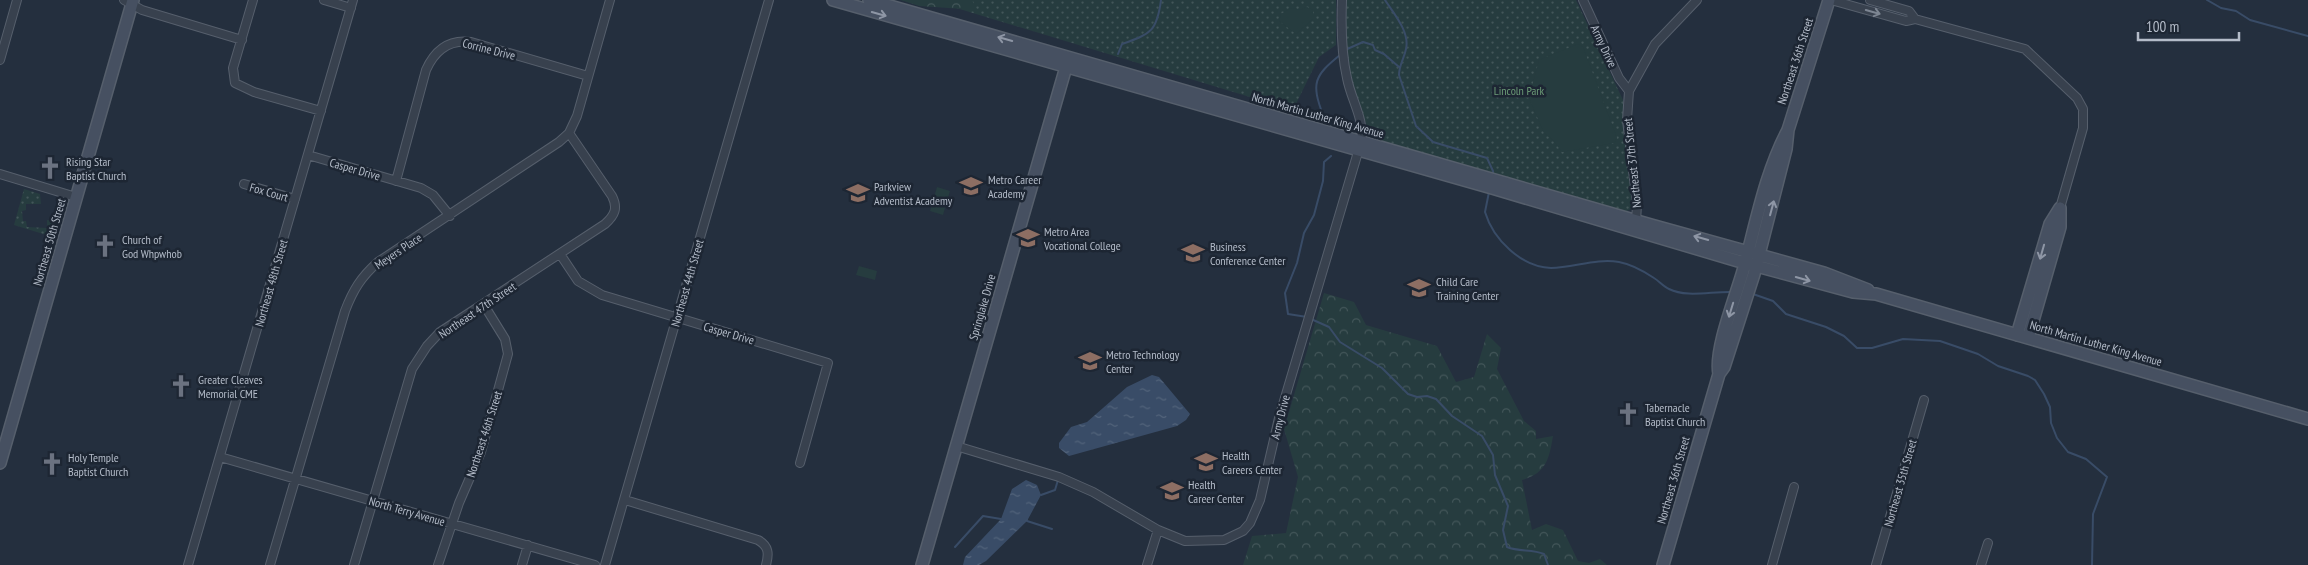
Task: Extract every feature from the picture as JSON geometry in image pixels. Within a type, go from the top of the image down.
[{"type":"main road","name":"North Martin Luther King Avenue","points":[[833,0],[1068,62]]},
{"type":"main road","name":"North Martin Luther King Avenue","points":[[869,0],[1068,62],[1752,259],[1853,292],[1876,294]]},
{"type":"main road","name":"Northeast 36th Street","points":[[1663,565],[1719,374],[1727,358],[1775,160],[1788,130],[1830,0]]},
{"type":"main road","name":"Northeast 50th Street","points":[[0,463],[130,1]]},
{"type":"main road","name":"Springlake Drive","points":[[922,565],[1068,62]]},
{"type":"main road","points":[[2023,337],[2060,228],[2060,208]]},
{"type":"main road","name":"North Martin Luther King Avenue","points":[[1636,226],[1677,243],[1752,259],[1812,269],[1856,284],[1876,294],[2308,419]]},
{"type":"street","points":[[0,60],[17,0]]},
{"type":"street","points":[[253,0],[233,68],[235,83],[254,92],[321,111]]},
{"type":"street","points":[[324,0],[352,4]]},
{"type":"street","name":"Meyers Place","points":[[270,565],[344,312],[354,288],[378,262],[450,216],[559,142],[569,133],[577,116],[610,0]]},
{"type":"street","name":"Northeast 44th Street","points":[[605,565],[769,0]]},
{"type":"street","name":"Army Drive","points":[[956,446],[1071,482],[1093,492],[1158,530],[1185,541],[1213,542],[1224,540],[1243,531],[1255,514],[1266,477],[1279,418],[1363,131],[1347,80],[1343,58],[1342,0]]},
{"type":"street","name":"Army Drive","points":[[1583,0],[1619,78],[1629,91]]},
{"type":"street","name":"Northeast 37th Street","points":[[1636,226],[1627,120],[1629,91],[1654,44],[1698,0]]},
{"type":"street","points":[[1830,0],[1906,21],[1915,18]]},
{"type":"street","points":[[1870,0],[1909,11],[1915,18],[2025,49],[2077,98],[2083,109],[2083,128],[2060,208]]},
{"type":"street","points":[[130,1],[142,10],[242,40]]},
{"type":"street","name":"Northeast 48th Street","points":[[188,565],[352,4]]},
{"type":"street","name":"Corrine Drive","points":[[396,180],[426,70],[434,56],[450,43],[457,41],[471,42],[588,76]]},
{"type":"street","name":"Northeast 47th Street","points":[[354,565],[412,369],[419,356],[440,332],[484,305],[605,224],[615,213],[616,208],[612,196],[569,133]]},
{"type":"street","name":"Casper Drive","points":[[308,155],[428,191],[440,201],[450,216]]},
{"type":"street","points":[[0,174],[76,197]]},
{"type":"street","name":"Fox Court","points":[[244,184],[295,199]]},
{"type":"street","name":"Casper Drive","points":[[560,254],[578,281],[594,291],[828,363],[800,463]]},
{"type":"street","name":"Northeast 46th Street","points":[[438,565],[481,452],[508,354],[504,339],[484,305]]},
{"type":"street","name":"Northeast 35th Street","points":[[1876,565],[1924,400]]},
{"type":"street","name":"North Terry Avenue","points":[[220,457],[595,565]]},
{"type":"street","points":[[1772,565],[1794,487]]},
{"type":"street","points":[[625,500],[763,542],[768,551],[766,565]]},
{"type":"street","points":[[1147,565],[1158,530]]},
{"type":"street","points":[[1981,565],[1988,543]]},
{"type":"street","points":[[522,565],[528,545]]},
{"type":"green space","points":[[901,0],[1336,0],[1336,45],[1319,57],[1293,110],[953,7],[920,6]]},
{"type":"green space","points":[[901,0],[972,0],[977,10],[920,6]]},
{"type":"green space","name":"Lincoln Park","points":[[1345,0],[1576,0],[1623,100],[1632,208],[1624,213],[1372,140],[1346,70]]},
{"type":"green space","points":[[1307,7],[1313,10],[1313,19],[1296,34],[1279,21],[1281,14],[1291,8],[1300,10]]},
{"type":"green space","points":[[1578,44],[1583,47],[1617,138],[1614,143],[1562,152],[1553,140],[1544,133],[1529,98],[1539,60]]},
{"type":"green space","points":[[937,187],[950,191],[943,215],[930,211]]},
{"type":"green space","points":[[24,189],[40,194],[41,204],[26,204],[26,210],[22,211],[23,221],[26,221],[27,227],[47,228],[47,220],[58,222],[53,237],[14,225]]},
{"type":"green space","points":[[859,266],[877,271],[875,280],[856,275]]},
{"type":"green space","points":[[1324,293],[1354,302],[1366,325],[1437,346],[1456,382],[1474,377],[1487,334],[1501,348],[1497,369],[1524,421],[1536,431],[1536,439],[1553,436],[1548,459],[1545,464],[1536,474],[1522,480],[1532,530],[1546,524],[1563,530],[1578,561],[1589,563],[1600,559],[1607,565],[1243,565],[1252,536],[1286,533],[1298,477],[1284,429]]},
{"type":"water","points":[[1152,375],[1159,377],[1190,414],[1186,420],[1177,426],[1069,456],[1059,448],[1059,443],[1071,427],[1087,422],[1127,387]]},
{"type":"water","points":[[1026,480],[1037,485],[1041,495],[1027,521],[986,561],[979,565],[963,565],[965,557],[1001,519],[1012,489]]},
{"type":"waterway","points":[[1118,54],[1122,44],[1146,34],[1155,25],[1161,0]]},
{"type":"waterway","points":[[1385,0],[1406,36],[1406,49],[1399,75],[1416,126],[1433,142],[1487,158],[1493,171],[1493,176]]},
{"type":"waterway","points":[[2207,0],[2221,8],[2236,11],[2250,20],[2308,36]]},
{"type":"waterway","points":[[1345,50],[1363,42],[1373,45],[1375,50],[1384,54],[1399,67]]},
{"type":"waterway","points":[[1340,55],[1320,75],[1316,87],[1323,115],[1343,121],[1341,128]]},
{"type":"waterway","points":[[1307,317],[1288,314],[1285,293],[1297,263],[1304,233],[1314,215],[1323,181],[1324,162],[1331,156]]},
{"type":"waterway","points":[[1489,192],[1485,212],[1494,232],[1510,250],[1529,263],[1551,268],[1602,261],[1619,262],[1642,271],[1676,292],[1692,294],[1733,292]]},
{"type":"waterway","points":[[1753,294],[1773,301],[1786,314],[1826,327],[1844,336],[1857,348],[1872,348],[1903,339],[1940,341],[1978,354],[1998,366],[2035,380],[2050,407],[2051,423],[2057,438],[2068,452],[2086,459],[2107,477],[2093,514],[2092,565]]},
{"type":"waterway","points":[[1311,319],[1329,327],[1340,342],[1382,368],[1408,394],[1436,399],[1452,416],[1482,436],[1493,455],[1495,475],[1508,506],[1503,530],[1507,547],[1544,554],[1548,565]]},
{"type":"waterway","points":[[1041,495],[1055,490],[1058,480]]},
{"type":"waterway","points":[[955,547],[983,516],[1001,519]]},
{"type":"waterway","points":[[1027,521],[1052,529]]},
{"type":"place","name":"Rising Star Baptist Church","points":[[50,168]]},
{"type":"place","name":"Metro Career Academy","points":[[971,186]]},
{"type":"place","name":"Parkview Adventist Academy","points":[[858,193]]},
{"type":"place","name":"Metro Area Vocational College","points":[[1028,238]]},
{"type":"place","name":"Church of God Whpwhob","points":[[105,246]]},
{"type":"place","name":"Business Conference Center","points":[[1193,253]]},
{"type":"place","name":"Child Care Training Center","points":[[1419,288]]},
{"type":"place","name":"Metro Technology Center","points":[[1090,361]]},
{"type":"place","name":"Greater Cleaves Memorial CME","points":[[181,386]]},
{"type":"place","name":"Tabernacle Baptist Church","points":[[1628,414]]},
{"type":"place","name":"Health Careers Center","points":[[1206,462]]},
{"type":"place","name":"Holy Temple Baptist Church","points":[[52,464]]},
{"type":"place","name":"Health Career Center","points":[[1172,491]]}]
